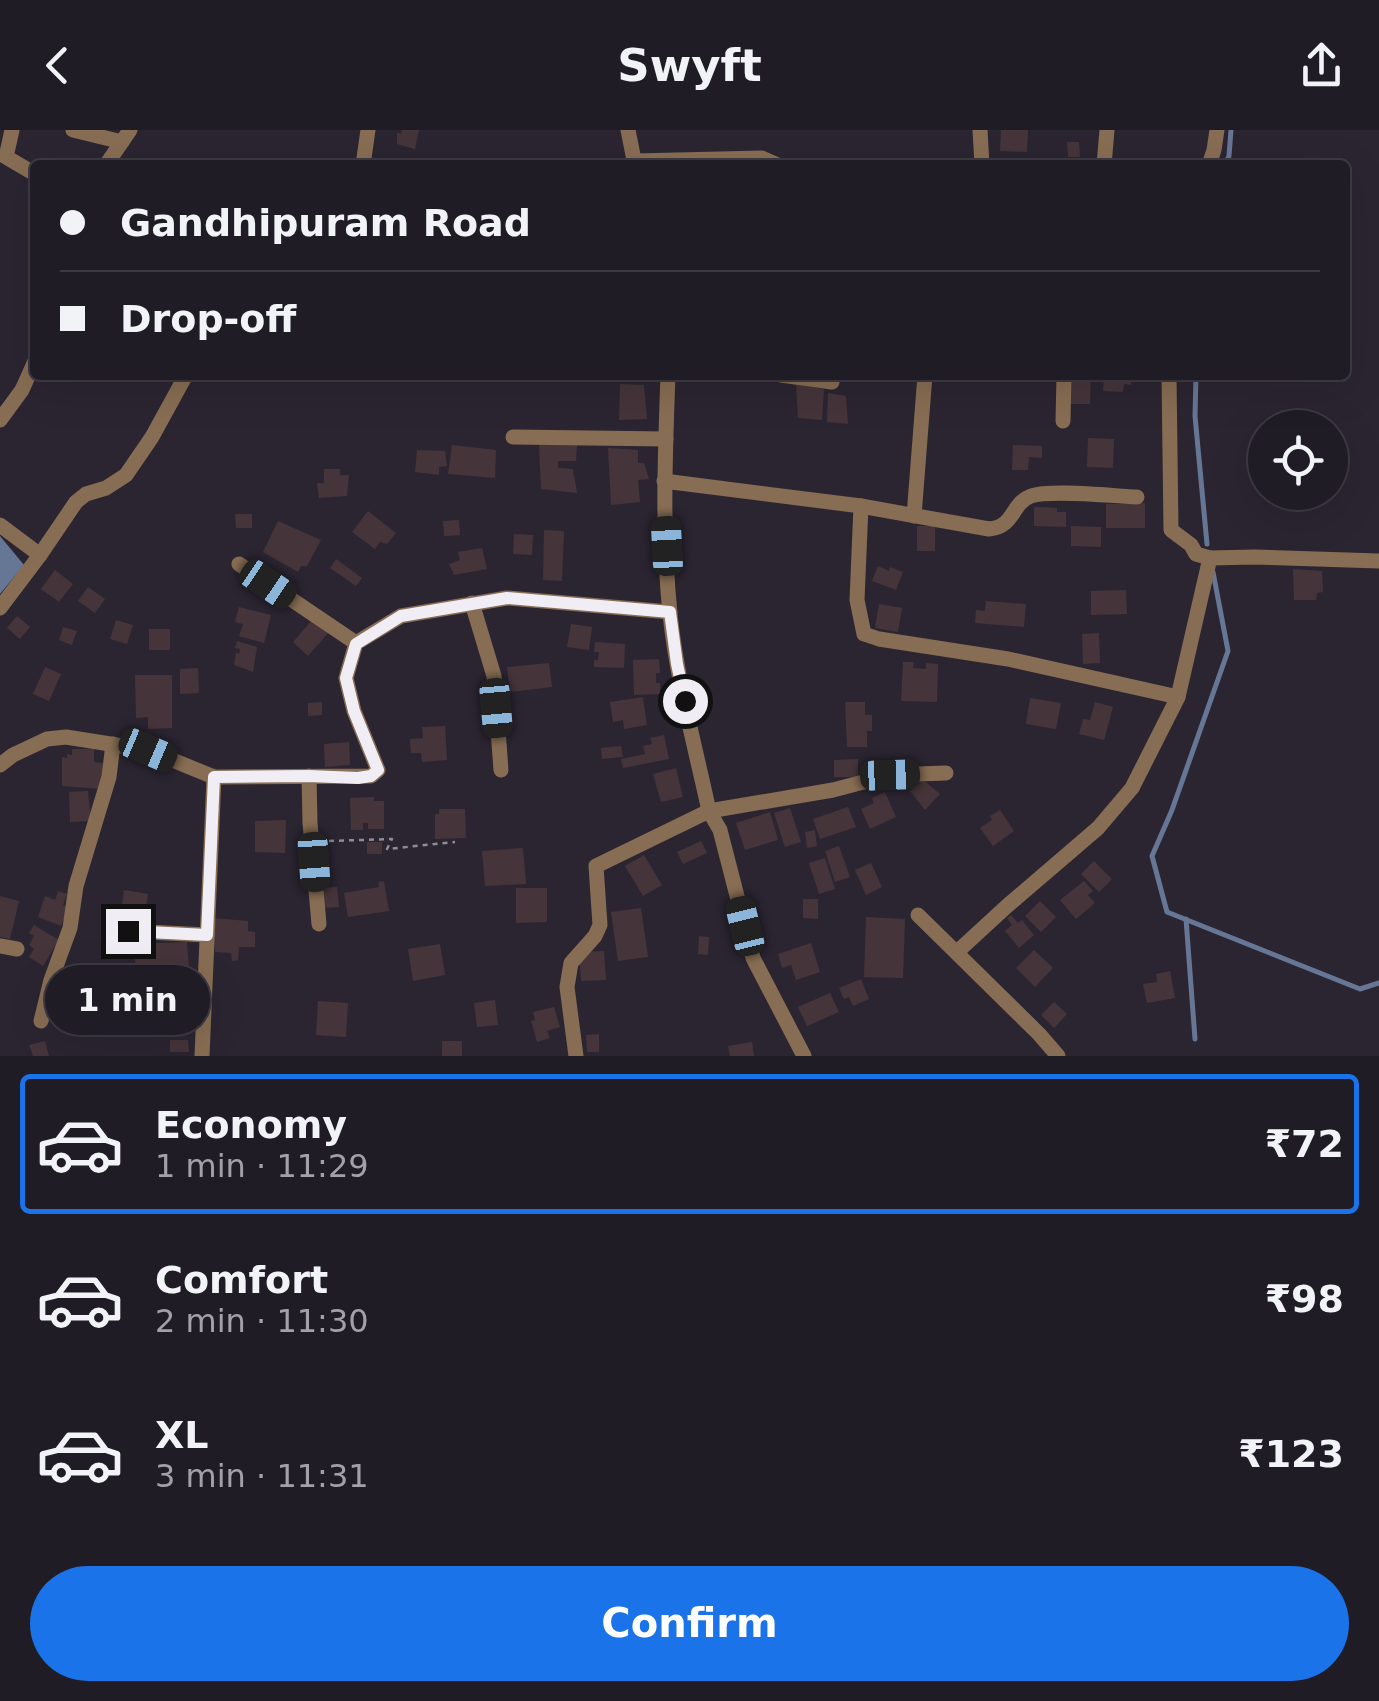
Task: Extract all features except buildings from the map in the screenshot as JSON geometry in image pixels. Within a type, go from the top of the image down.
[{"type":"street","points":[[12,130],[6,157],[30,171]]},
{"type":"street","points":[[73,130],[126,136],[109,160]]},
{"type":"street","points":[[364,160],[368,130]]},
{"type":"street","points":[[628,130],[633,160]]},
{"type":"street","points":[[980,130],[982,160]]},
{"type":"street","points":[[1104,160],[1107,130]]},
{"type":"street","points":[[1210,160],[1217,130]]},
{"type":"street","points":[[654,160],[767,160]]},
{"type":"street","points":[[0,420],[30,372]]},
{"type":"street","points":[[0,608],[76,502],[126,475],[183,380]]},
{"type":"street","points":[[668,380],[664,480],[670,612],[677,664],[709,811],[720,830],[753,958],[804,1056]]},
{"type":"street","points":[[817,380],[832,382]]},
{"type":"street","points":[[914,516],[925,380]]},
{"type":"street","points":[[1063,421],[1064,380]]},
{"type":"street","points":[[1169,380],[1171,530],[1191,545],[1196,554],[1210,558],[1379,562]]},
{"type":"street","points":[[513,436],[666,438]]},
{"type":"street","points":[[664,480],[861,506],[989,529],[1007,523],[1028,496],[1137,497]]},
{"type":"street","points":[[861,506],[857,600],[864,634],[1008,659],[1178,697]]},
{"type":"street","points":[[0,525],[40,555]]},
{"type":"street","points":[[958,952],[1098,828],[1132,788],[1178,697],[1210,558]]},
{"type":"street","points":[[239,564],[356,644]]},
{"type":"street","points":[[0,765],[47,739],[66,737],[148,750],[214,777],[371,776],[378,770],[354,711],[346,678],[356,644],[401,616],[507,598],[670,612]]},
{"type":"street","points":[[472,602],[494,676],[501,770]]},
{"type":"street","points":[[41,1021],[70,928],[76,886],[110,777],[113,744]]},
{"type":"street","points":[[576,1056],[567,987],[571,963],[600,925],[596,866],[709,811],[833,790],[890,775],[946,773]]},
{"type":"street","points":[[309,776],[319,924]]},
{"type":"street","points":[[202,1056],[214,777]]},
{"type":"street","points":[[918,915],[1058,1056]]},
{"type":"street","points":[[128,931],[207,935]]},
{"type":"street","points":[[0,946],[18,949]]},
{"type":"path","points":[[312,842],[392,839],[387,850],[456,842]]},
{"type":"water","points":[[0,536],[24,565],[0,594]]},
{"type":"waterway","points":[[1227,160],[1231,130]]},
{"type":"waterway","points":[[1196,380],[1195,416],[1207,544]]},
{"type":"waterway","points":[[1213,572],[1228,651],[1152,856],[1167,912],[1360,989],[1379,983]]},
{"type":"waterway","points":[[1186,919],[1195,1039]]},
{"type":"route","points":[[128,931],[207,935],[214,777],[358,778],[378,770],[354,711],[346,678],[356,644],[401,616],[507,598],[670,612],[685,701]]}]
